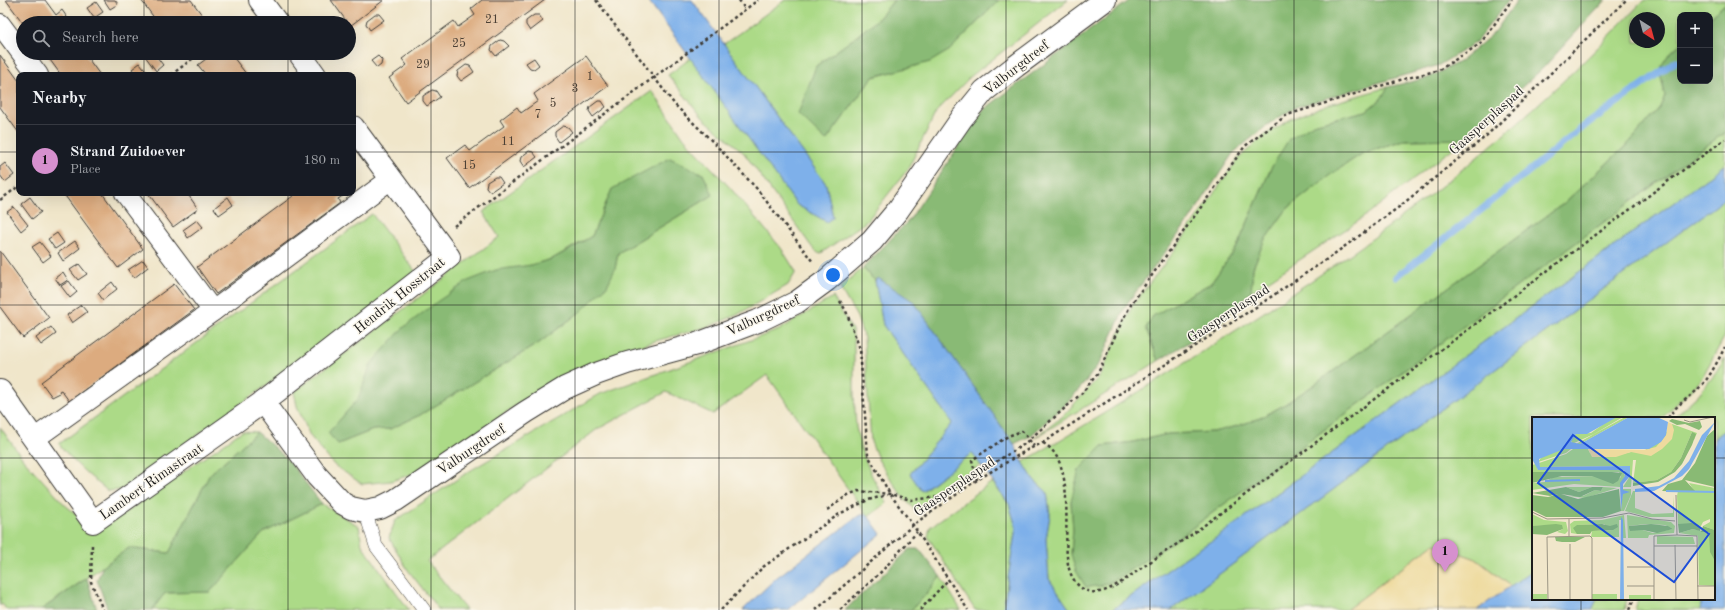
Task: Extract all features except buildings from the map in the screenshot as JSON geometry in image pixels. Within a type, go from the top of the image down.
[{"type":"street","name":"Valburgdreef","points":[[365,511],[380,508],[396,500],[526,412],[565,388],[615,367],[697,344],[758,320],[797,302],[827,280],[872,241],[894,215],[962,118],[984,91],[1105,0]]},
{"type":"street","points":[[265,2],[273,16]]},
{"type":"street","points":[[0,24],[16,45]]},
{"type":"street","points":[[27,60],[36,72]]},
{"type":"street","points":[[304,60],[313,72]]},
{"type":"street","name":"Hendrik Hosstraat","points":[[263,402],[449,257],[356,131]]},
{"type":"street","points":[[34,439],[391,179]]},
{"type":"street","points":[[127,196],[213,310]]},
{"type":"street","name":"Lambert Rimastraat","points":[[0,392],[93,522],[263,402]]},
{"type":"street","points":[[263,402],[317,476],[342,503],[351,508],[365,511]]},
{"type":"lane","points":[[365,511],[376,546],[424,610]]},
{"type":"path","points":[[596,0],[675,105],[714,143],[757,189],[827,280],[846,311],[860,349],[868,455],[890,494],[913,525],[968,610]]},
{"type":"path","points":[[739,0],[745,9]]},
{"type":"path","points":[[436,239],[655,78],[678,59],[758,0]]},
{"type":"path","points":[[827,510],[848,495],[858,491],[890,494],[911,500],[939,497],[1023,444],[1082,393],[1098,373],[1123,318],[1132,303],[1245,146],[1287,115],[1400,80],[1439,70],[1480,44],[1512,0]]},
{"type":"path","name":"Gaasperplaspad","points":[[816,610],[913,525],[977,480],[1034,446],[1042,443],[1256,307],[1330,257],[1399,207],[1485,137],[1626,0]]},
{"type":"path","points":[[175,72],[191,60]]},
{"type":"path","points":[[1042,443],[1048,446],[1056,455],[1063,475],[1068,565],[1075,584],[1088,592],[1103,591],[1123,581],[1191,534],[1725,139]]},
{"type":"path","points":[[0,200],[16,188]]},
{"type":"path","points":[[1669,417],[1675,407],[1700,387],[1713,370],[1725,347]]},
{"type":"path","points":[[977,480],[972,460],[1008,436],[1022,431],[1034,446]]},
{"type":"path","points":[[720,610],[763,567],[841,513],[868,500],[890,494]]},
{"type":"path","points":[[93,522],[91,582],[103,610]]},
{"type":"path","points":[[840,610],[882,571],[917,532]]},
{"type":"path","points":[[920,610],[948,580]]},
{"type":"path","points":[[1628,610],[1633,600]]},
{"type":"green space","points":[[785,0],[894,0],[879,18],[816,66],[826,141],[873,77],[929,62],[950,50],[999,0],[1068,0],[970,77],[936,112],[908,169],[867,221],[820,254],[814,250],[744,153],[703,118],[668,75],[691,58],[797,205],[827,221],[833,217],[826,184],[724,44]]},
{"type":"green space","points":[[894,0],[999,0],[950,50],[930,62],[873,77],[826,141],[798,114],[816,66],[879,18]]},
{"type":"green space","points":[[1130,0],[1509,0],[1475,43],[1439,65],[1296,107],[1270,123],[1233,153],[1190,219],[1126,305],[1100,362],[1083,385],[1064,406],[1030,436],[1014,444],[914,302],[876,279],[875,281],[863,268],[910,219],[982,111]]},
{"type":"green space","points":[[1517,0],[1606,0],[1543,68],[1465,139],[1404,140],[1363,153],[1330,175],[1287,209],[1264,241],[1253,268],[1251,292],[1221,322],[1158,361],[1146,328],[1153,316],[1211,283],[1237,247],[1271,168],[1289,139],[1313,124],[1366,111],[1381,99],[1388,87],[1428,78],[1461,61],[1495,32]]},
{"type":"green space","points":[[1644,0],[1725,0],[1725,4],[1713,14],[1713,12],[1677,12],[1677,47],[1669,54],[1660,71],[1665,96],[1660,108],[1630,142],[1563,204],[1314,385],[1282,406],[1258,419],[1234,427],[1213,432],[1168,434],[1133,442],[1102,446],[1071,501],[1073,530],[1071,554],[1180,537],[1725,132],[1725,165],[1219,536],[1186,557],[1112,610],[1070,610],[1049,579],[1046,539],[1050,515],[1047,492],[1034,480],[1023,462],[1226,337],[1374,238],[1443,185],[1503,135],[1589,56],[1629,16],[1629,48],[1665,48],[1665,12],[1632,12]]},
{"type":"green space","points":[[1725,4],[1725,132],[1180,537],[1115,580],[1100,586],[1086,587],[1076,571],[1071,554],[1073,530],[1071,501],[1079,470],[1102,446],[1133,442],[1168,434],[1213,432],[1234,427],[1258,419],[1282,406],[1314,385],[1563,204],[1630,142],[1660,107],[1665,96],[1660,71],[1669,54],[1677,47],[1677,84],[1713,84],[1713,14]]},
{"type":"green space","points":[[1388,87],[1381,99],[1366,111],[1313,124],[1271,168],[1237,247],[1211,283],[1153,316],[1146,328],[1158,361],[1035,438],[1063,416],[1099,377],[1132,306],[1172,254],[1237,160],[1263,136],[1291,119],[1326,105]]},
{"type":"green space","points":[[652,91],[684,138],[732,190],[781,248],[796,272],[788,285],[737,315],[707,327],[655,341],[582,367],[521,402],[422,471],[391,481],[362,484],[334,465],[310,436],[297,406],[294,392],[499,237],[483,212]],"holes":[[[612,189],[713,195],[618,253],[615,269],[580,312],[539,343],[420,415],[390,429],[373,430],[338,444],[329,433],[358,399],[531,265],[552,259],[592,236]]]},
{"type":"green space","points":[[1465,139],[1360,220],[1251,292],[1253,268],[1264,241],[1287,209],[1330,175],[1363,153],[1404,140]]},
{"type":"green space","points":[[670,158],[703,174],[713,195],[618,253],[615,269],[607,286],[580,312],[539,343],[420,415],[390,429],[373,430],[338,444],[328,433],[358,399],[371,364],[403,328],[438,301],[468,281],[496,270],[531,265],[552,259],[592,236],[612,189]]},
{"type":"green space","points":[[1725,199],[1725,336],[1700,381],[1663,417],[1532,417],[1532,571],[1511,586],[1476,559],[1434,544],[1346,610],[1171,610]]},
{"type":"green space","points":[[372,214],[419,276],[121,490],[108,491],[82,469],[59,444]]},
{"type":"green space","points":[[863,268],[875,281],[883,325],[952,423],[910,474],[923,491],[972,452],[981,465],[915,510],[902,496],[879,461],[871,442],[864,338],[857,317],[840,288]]},
{"type":"green space","points":[[833,297],[852,330],[854,343],[854,395],[856,427],[861,449],[872,476],[887,503],[868,517],[767,375],[713,414],[666,392],[596,430],[427,561],[466,610],[439,610],[408,570],[389,538],[395,521],[468,472],[600,394],[779,330]]},
{"type":"green space","points":[[1725,358],[1725,430],[1715,438],[1715,417],[1674,417],[1698,395],[1716,373]]},
{"type":"green space","points":[[0,427],[23,459],[65,505],[85,521],[109,524],[242,431],[257,432],[210,474],[169,553],[129,548],[41,610],[7,610],[2,604],[0,606]]},
{"type":"green space","points":[[257,432],[288,460],[322,504],[263,533],[210,592],[165,593],[152,610],[108,610],[97,580],[103,566],[129,548],[169,553],[210,474]]},
{"type":"green space","points":[[992,482],[1009,504],[1016,527],[1003,610],[975,610],[928,537],[930,527]]},
{"type":"green space","points":[[322,504],[359,526],[362,545],[409,610],[152,610],[165,593],[210,592],[263,533]]},
{"type":"green space","points":[[910,549],[919,549],[940,576],[930,590],[911,610],[845,610]]},
{"type":"green space","points":[[940,576],[961,610],[911,610],[930,590]]},
{"type":"green space","points":[[87,578],[97,610],[41,610]]},
{"type":"green space","points":[[1597,600],[1627,600],[1624,610],[1592,610]]},
{"type":"green space","points":[[1638,600],[1702,600],[1700,610],[1635,610]]},
{"type":"sand","points":[[1434,544],[1476,559],[1511,586],[1477,610],[1346,610]]},
{"type":"water","points":[[648,0],[692,0],[826,184],[833,217],[827,222],[797,205]]},
{"type":"water","points":[[1725,165],[1725,199],[1171,610],[1112,610],[1186,557],[1219,536]]},
{"type":"water","points":[[878,278],[914,302],[1014,444],[1034,480],[1047,492],[1050,515],[1046,539],[1049,579],[1070,610],[1003,610],[1016,527],[1009,504],[972,453],[922,491],[910,474],[952,423],[883,325],[875,281]]},
{"type":"water","points":[[1725,430],[1725,610],[1700,610],[1702,600],[1715,600],[1715,438]]},
{"type":"water","points":[[866,513],[881,534],[788,610],[743,610],[776,578],[857,517]]},
{"type":"water","points":[[1532,571],[1532,600],[1597,600],[1592,610],[1477,610]]},
{"type":"waterway","points":[[1396,277],[1587,124],[1676,61]]},
{"type":"place","name":"Strand Zuidoever","points":[[1445,572]]}]
